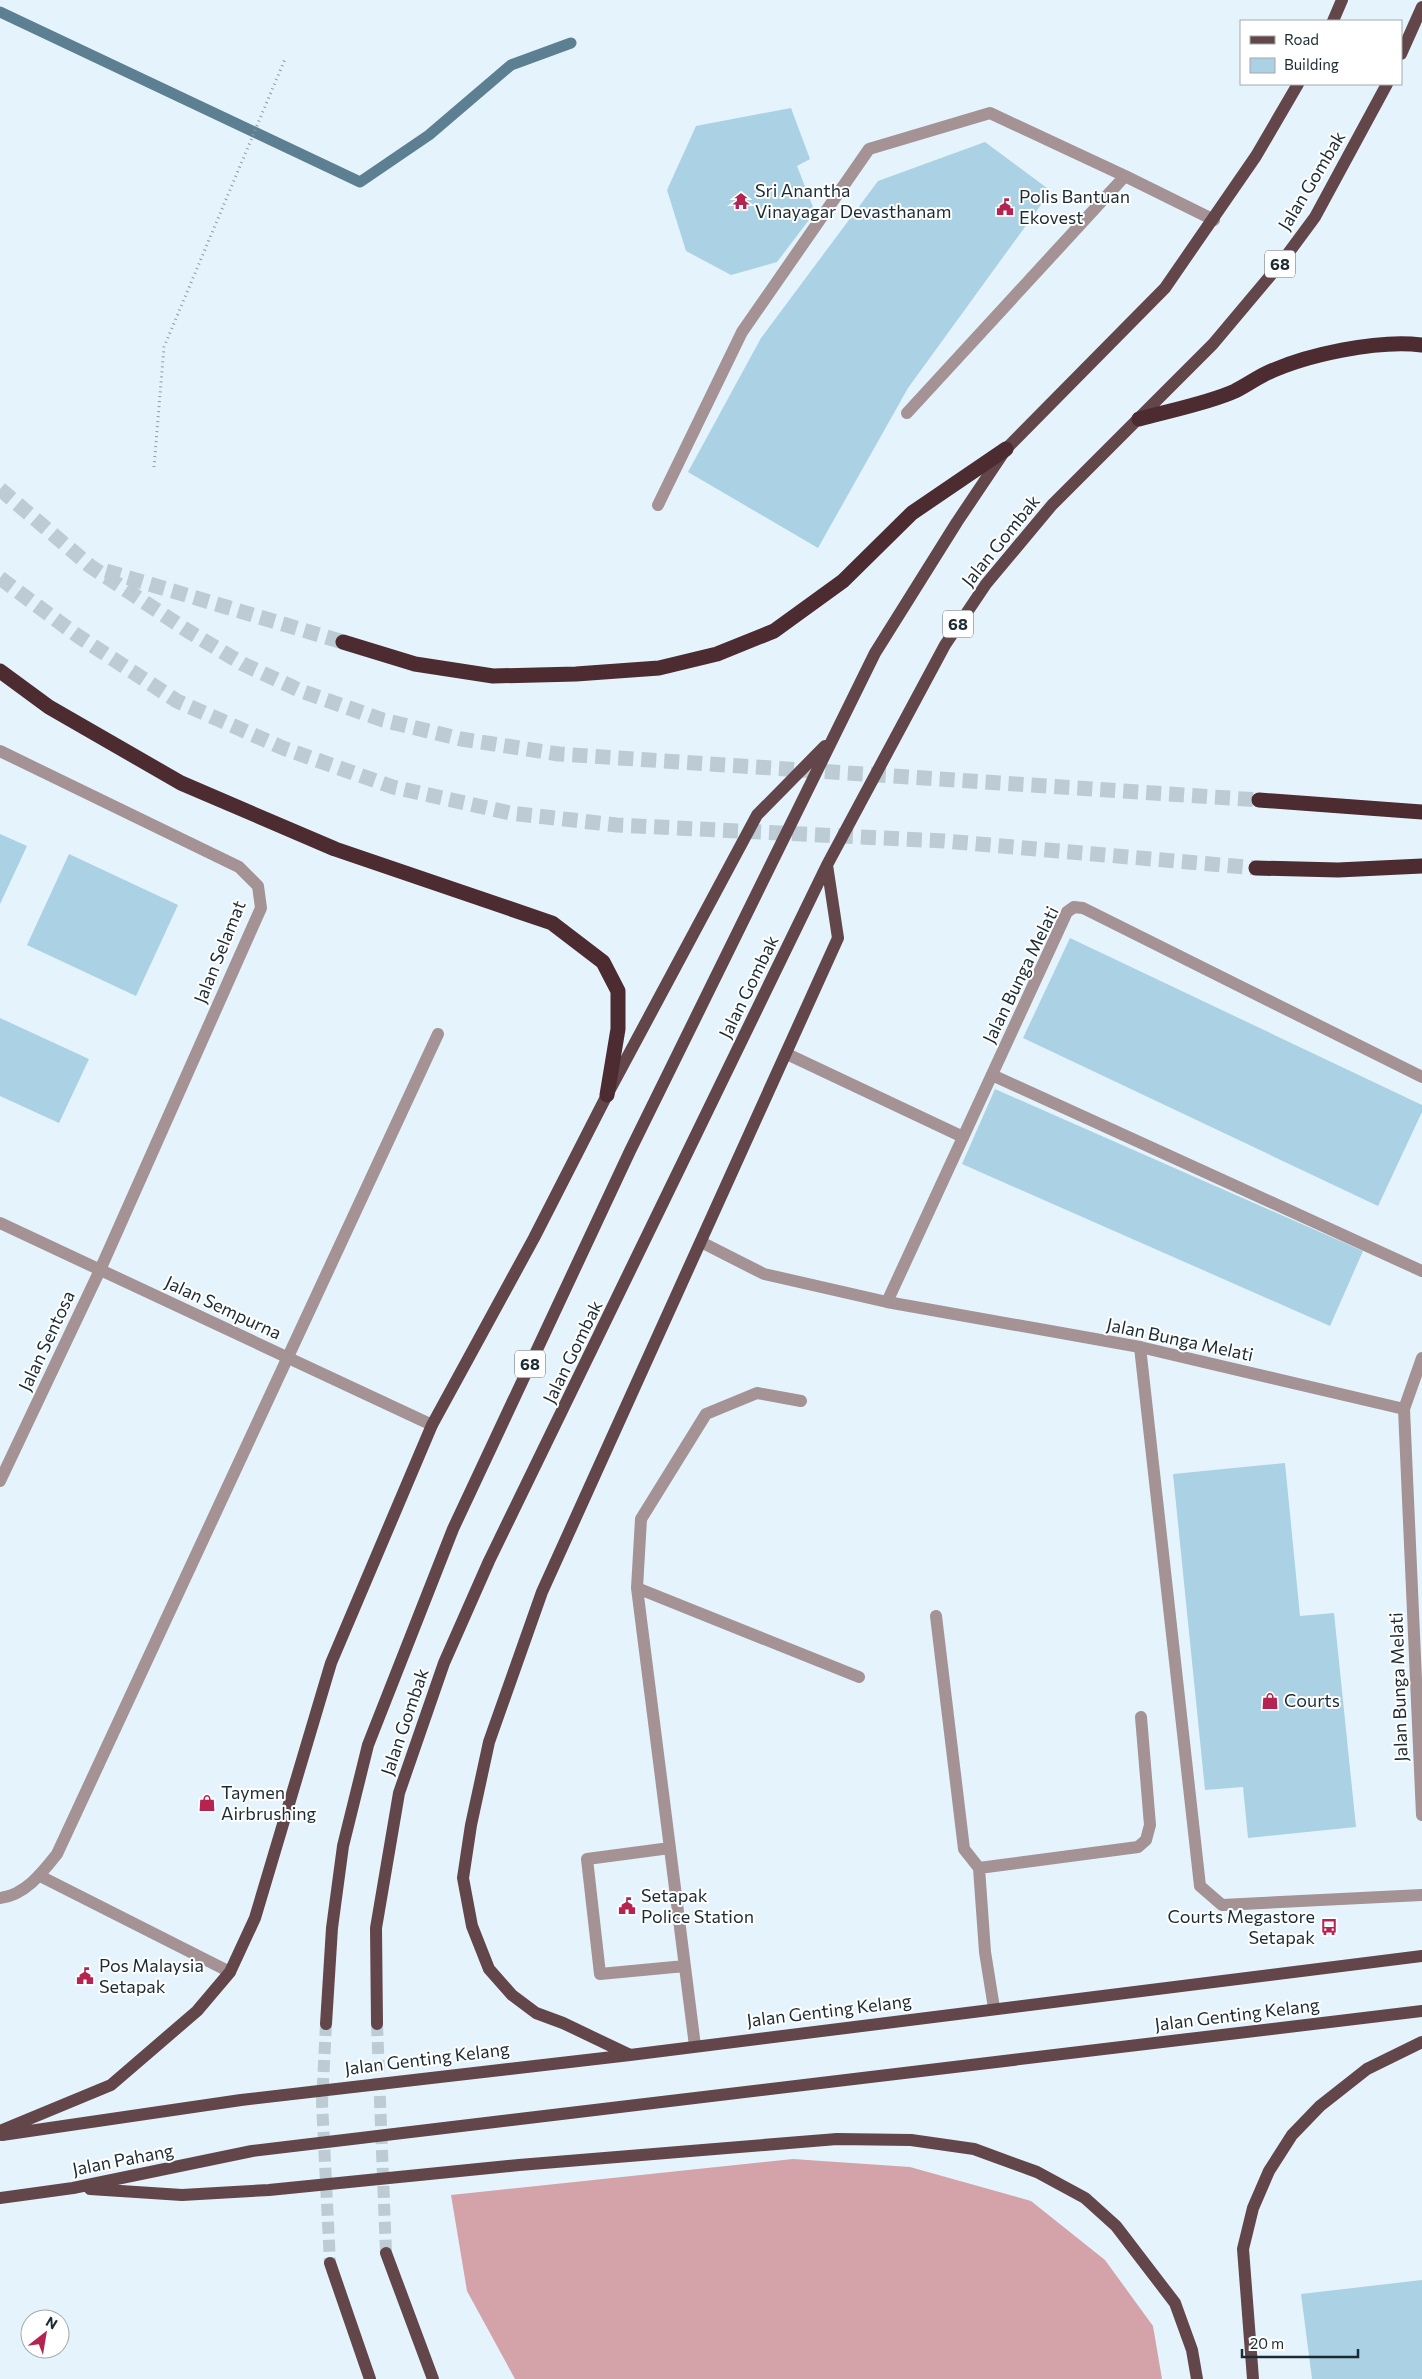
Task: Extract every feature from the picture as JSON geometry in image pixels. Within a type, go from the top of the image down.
[{"type":"highway","points":[[1139,419],[1234,391],[1266,374],[1300,360],[1344,350],[1380,345],[1422,345]]},
{"type":"highway","points":[[343,642],[415,664],[493,676],[576,674],[659,668],[717,654],[774,631],[843,581],[912,513],[1006,450]]},
{"type":"highway","points":[[0,672],[49,708],[181,783],[336,849],[552,923],[603,962],[618,991],[618,1030],[607,1095]]},
{"type":"highway","points":[[1259,800],[1422,812]]},
{"type":"highway","points":[[1256,868],[1338,870],[1422,866]]},
{"type":"main road","points":[[1333,20],[1342,0]]},
{"type":"main road","points":[[1402,52],[1422,6]]},
{"type":"main road","name":"Jalan Gombak","points":[[326,2024],[332,1928],[343,1846],[368,1745],[453,1529],[630,1151],[875,653],[957,522],[1006,450],[1165,288],[1214,220],[1256,156],[1297,85]]},
{"type":"main road","name":"Jalan Gombak","points":[[377,2024],[376,1928],[399,1793],[444,1663],[489,1561],[827,865],[945,645],[986,584],[1052,504],[1213,344],[1286,256],[1315,217],[1386,85]]},
{"type":"main road","points":[[0,2131],[111,2085],[197,2011],[230,1972],[255,1918],[331,1662],[432,1425],[757,815],[833,738]]},
{"type":"main road","points":[[630,2055],[563,2023],[536,2013],[512,1996],[489,1969],[472,1926],[462,1878],[489,1742],[542,1592],[788,1054],[838,938],[827,865]]},
{"type":"main road","name":"Jalan Genting Kelang","points":[[0,2135],[241,2100],[630,2055],[1422,1956]]},
{"type":"main road","name":"Jalan Genting Kelang","points":[[252,2151],[1422,2011]]},
{"type":"main road","points":[[1253,2379],[1243,2249],[1253,2208],[1269,2171],[1292,2135],[1320,2106],[1367,2069],[1422,2042]]},
{"type":"main road","points":[[73,2188],[182,2194],[269,2190],[519,2165],[837,2139],[910,2140],[974,2149],[1037,2172],[1085,2198],[1116,2226],[1175,2303],[1192,2350],[1197,2379]]},
{"type":"main road","name":"Jalan Pahang","points":[[0,2198],[73,2188],[252,2151]]},
{"type":"main road","points":[[386,2254],[434,2379]]},
{"type":"main road","points":[[330,2263],[370,2379]]},
{"type":"street","points":[[658,505],[742,332],[869,149],[990,113],[1214,220]]},
{"type":"street","points":[[907,413],[1124,176]]},
{"type":"street","name":"Jalan Selamat","points":[[0,751],[239,867],[258,886],[261,908],[100,1270]]},
{"type":"street","name":"Jalan Bunga Melati","points":[[887,1302],[1067,912],[1074,907],[1083,908],[1422,1077]]},
{"type":"street","points":[[0,1898],[12,1897],[40,1876],[57,1854],[438,1034]]},
{"type":"street","points":[[788,1054],[963,1137]]},
{"type":"street","points":[[992,1075],[1422,1271]]},
{"type":"street","name":"Jalan Sempurna","points":[[0,1223],[432,1425]]},
{"type":"street","name":"Jalan Bunga Melati","points":[[701,1242],[764,1274],[887,1302],[1140,1348],[1404,1409]]},
{"type":"street","name":"Jalan Sentosa","points":[[0,1481],[100,1270]]},
{"type":"street","points":[[1140,1348],[1200,1886],[1222,1905],[1422,1895]]},
{"type":"street","name":"Jalan Bunga Melati","points":[[1422,1358],[1404,1409],[1422,1815]]},
{"type":"street","points":[[695,2046],[638,1588],[641,1519],[706,1414],[757,1393],[801,1401]]},
{"type":"street","points":[[638,1588],[859,1677]]},
{"type":"street","points":[[936,1616],[964,1849],[979,1868],[985,1952],[994,2008]]},
{"type":"street","points":[[979,1868],[1138,1847],[1146,1840],[1150,1825],[1141,1717]]},
{"type":"street","points":[[670,1848],[587,1859],[600,1974],[685,1966]]},
{"type":"street","points":[[40,1876],[230,1972]]},
{"type":"path","points":[[154,467],[164,347],[284,59]]},
{"type":"shaded area","points":[[793,2159],[910,2167],[1031,2201],[1105,2260],[1153,2326],[1162,2379],[515,2379],[467,2291],[451,2195]]},
{"type":"building","name":"Sri Anantha Vinayagar Devasthanam","points":[[791,108],[810,159],[797,166],[815,212],[777,262],[731,275],[686,251],[667,190],[696,126]]},
{"type":"building","points":[[985,142],[1051,191],[908,388],[818,548],[688,472],[761,338],[878,181]]},
{"type":"building","points":[[0,834],[27,846],[0,904]]},
{"type":"building","points":[[69,854],[178,905],[136,996],[27,945]]},
{"type":"building","points":[[1070,938],[1422,1105],[1422,1112],[1378,1206],[1023,1038]]},
{"type":"building","points":[[0,1018],[89,1059],[59,1123],[0,1096]]},
{"type":"building","points":[[995,1089],[1363,1251],[1330,1326],[962,1164]]},
{"type":"building","name":"Courts","points":[[1285,1463],[1300,1616],[1334,1613],[1356,1827],[1248,1838],[1243,1787],[1205,1790],[1173,1474]]},
{"type":"building","points":[[1422,2280],[1422,2379],[1312,2379],[1301,2294]]},
{"type":"waterway","points":[[0,12],[360,182],[429,135],[511,65],[571,43]]},
{"type":"tunnel","points":[[0,489],[90,566],[188,631],[243,664],[301,691],[383,720],[461,739],[559,754],[1259,800]]},
{"type":"tunnel","points":[[106,571],[343,642]]},
{"type":"tunnel","points":[[0,578],[78,636],[177,701],[283,748],[393,787],[510,813],[617,825],[944,841],[1256,868]]},
{"type":"tunnel","points":[[326,2024],[322,2103],[330,2263]]},
{"type":"tunnel","points":[[377,2024],[386,2253]]},
{"type":"place","name":"Sri Anantha Vinayagar Devasthanam","points":[[741,201]]},
{"type":"place","name":"Polis Bantuan Ekovest","points":[[1005,207]]},
{"type":"place","name":"Courts","points":[[1270,1701]]},
{"type":"place","name":"Taymen Airbrushing","points":[[207,1803]]},
{"type":"place","name":"Setapak Police Station","points":[[627,1906]]},
{"type":"place","name":"Courts Megastore Setapak","points":[[1329,1927]]},
{"type":"place","name":"Pos Malaysia Setapak","points":[[85,1976]]}]
